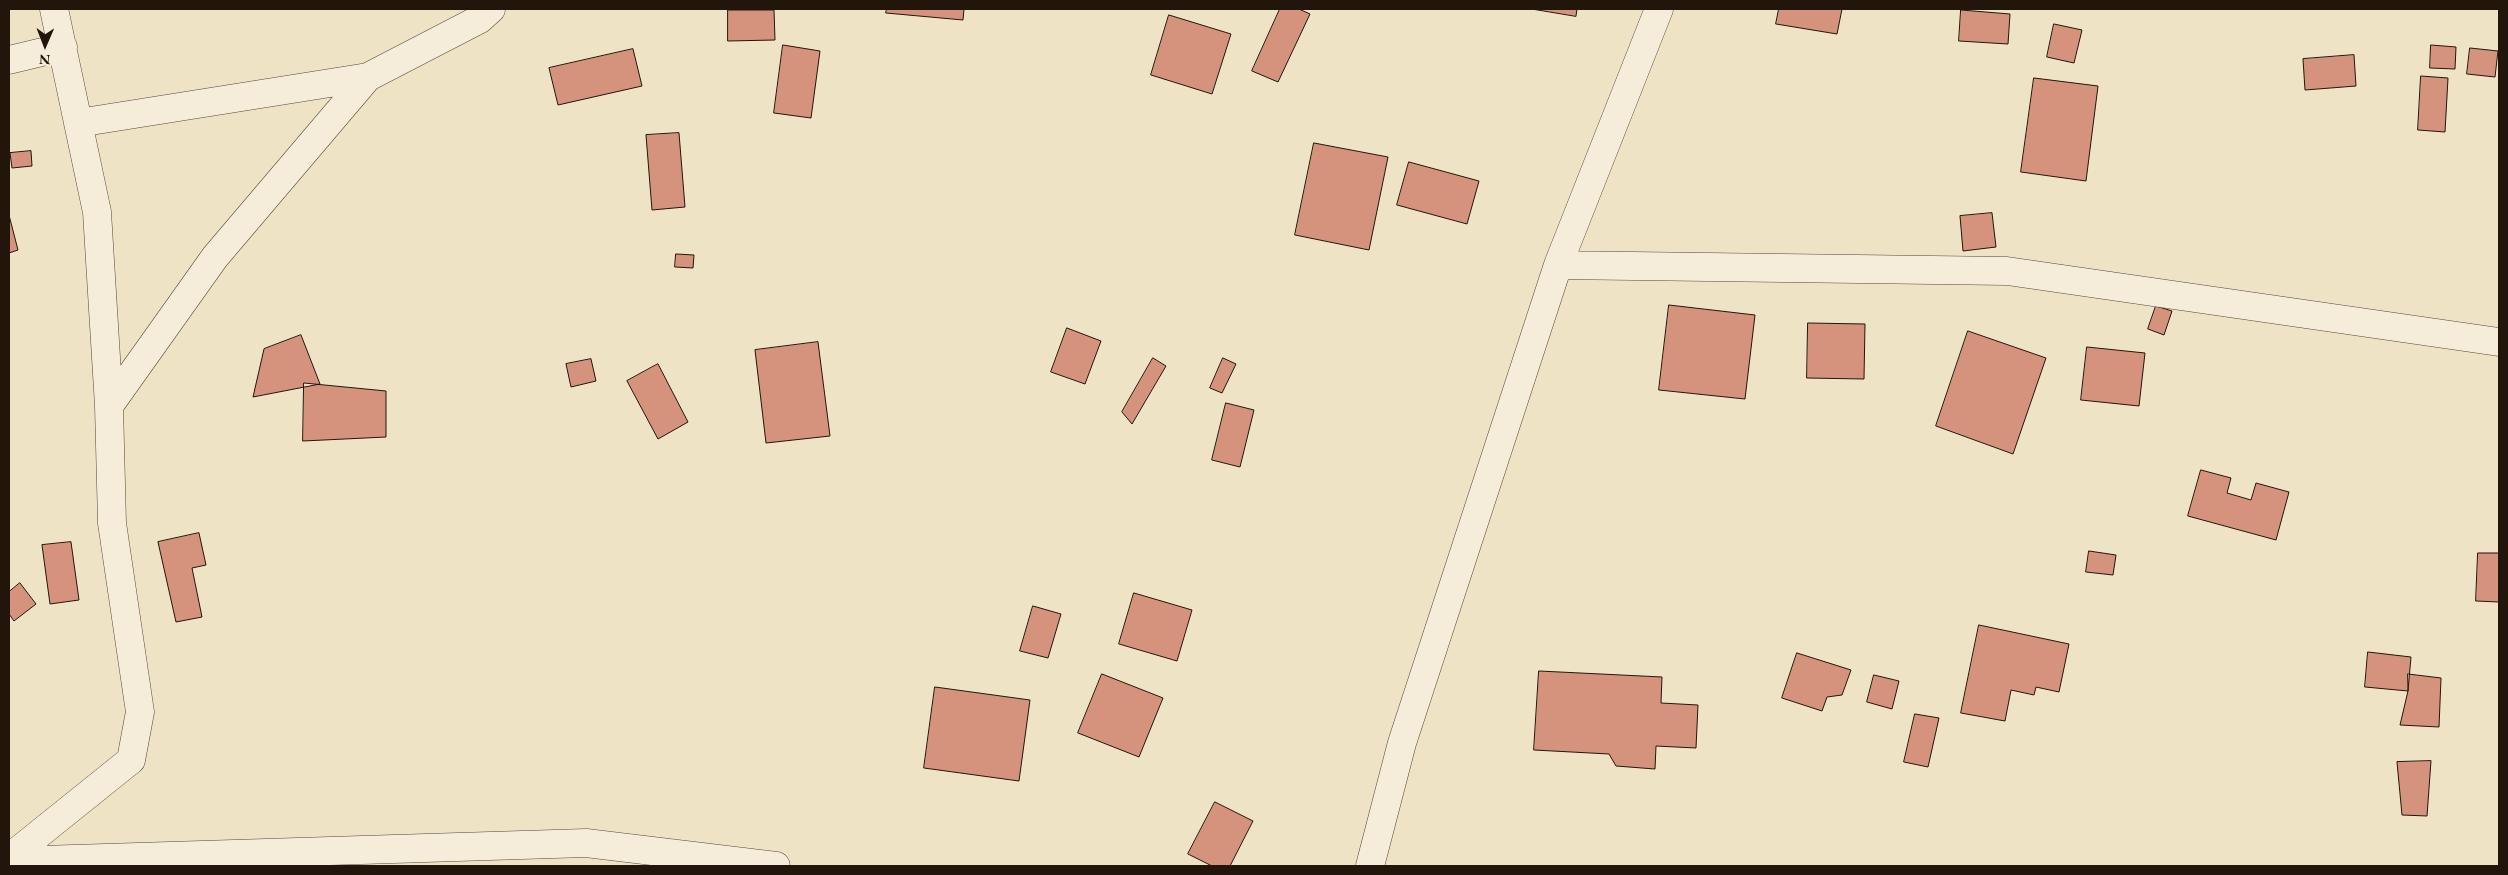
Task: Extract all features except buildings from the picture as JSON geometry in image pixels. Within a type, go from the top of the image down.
[{"type":"street","points":[[9,859],[131,760],[140,712],[112,523],[109,406],[97,212],[54,9]]},
{"type":"street","points":[[78,123],[368,77],[480,19],[491,9]]},
{"type":"street","points":[[1370,866],[1402,743],[1558,265],[1659,9]]},
{"type":"street","points":[[9,60],[62,47]]},
{"type":"street","points":[[109,406],[215,256],[368,77]]},
{"type":"street","points":[[1558,265],[2007,270],[2499,342]]},
{"type":"street","points":[[9,859],[584,855],[776,866]]}]
